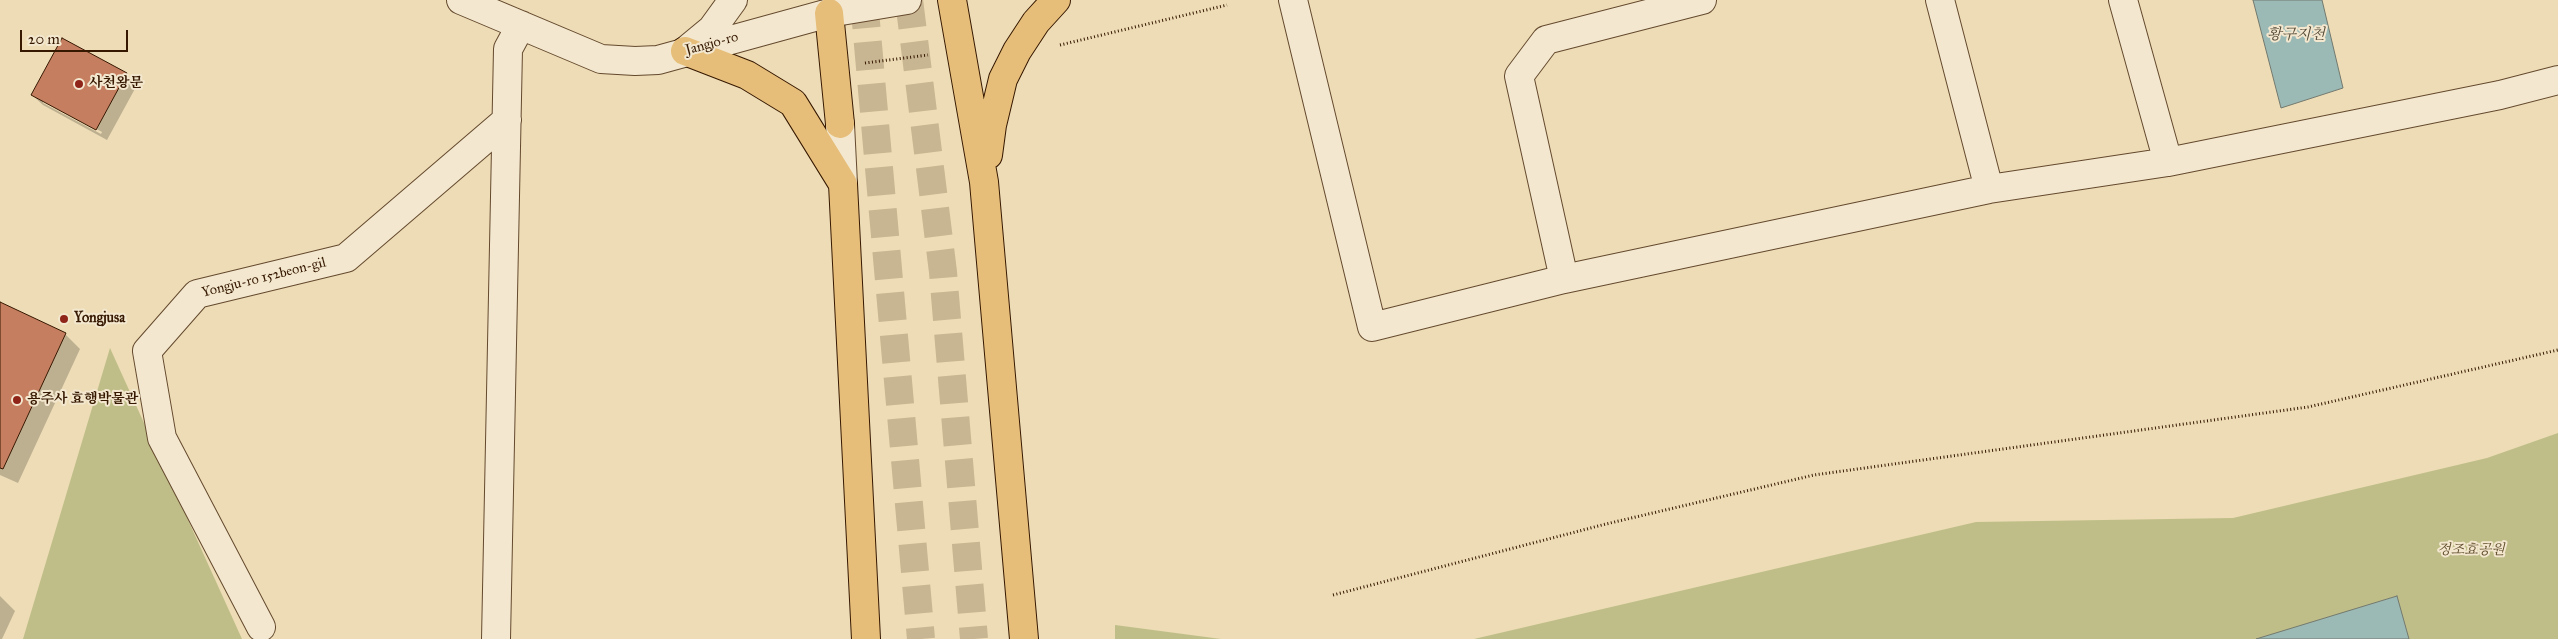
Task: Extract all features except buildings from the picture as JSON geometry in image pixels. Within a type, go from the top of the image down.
[{"type":"main road","points":[[952,0],[984,182],[1024,639]]},
{"type":"main road","points":[[984,182],[992,125],[1003,79],[1026,36],[1056,0]]},
{"type":"main road","points":[[827,6],[840,124]]},
{"type":"main road","points":[[685,51],[747,75],[793,103],[843,184],[866,639]]},
{"type":"street","name":"Jangjo-ro","points":[[461,0],[601,59],[658,60],[827,6],[907,0]]},
{"type":"street","points":[[685,51],[712,29],[733,0]]},
{"type":"street","points":[[1293,0],[1372,327],[1564,279],[1989,189],[2168,162],[2500,95],[2558,80]]},
{"type":"street","points":[[1564,279],[1519,76],[1546,40],[1702,0]]},
{"type":"street","points":[[1940,0],[1989,189]]},
{"type":"street","points":[[2123,0],[2168,162]]},
{"type":"street","points":[[496,639],[508,49],[521,25]]},
{"type":"street","name":"Yongju-ro 152beon-gil","points":[[262,627],[162,438],[147,351],[197,294],[346,258],[508,120]]},
{"type":"street","points":[[840,124],[843,184]]},
{"type":"path","points":[[1057,45],[1227,6]]},
{"type":"path","points":[[834,67],[962,51]]},
{"type":"path","points":[[1333,595],[1606,524],[1814,474],[2308,407],[2558,350]]},
{"type":"green space","points":[[110,348],[242,639],[23,639]]},
{"type":"green space","name":"정조효공원","points":[[2558,433],[2558,639],[1474,639],[1976,522],[2233,518],[2487,458]]},
{"type":"green space","points":[[1115,625],[1221,639],[1115,639]]},
{"type":"water","name":"황구지천","points":[[2253,0],[2322,0],[2343,88],[2281,108]]},
{"type":"water","points":[[2397,596],[2409,639],[2256,639]]},
{"type":"tunnel","points":[[864,0],[921,639]]},
{"type":"tunnel","points":[[909,0],[943,272],[974,639]]},
{"type":"place","name":"사천왕문","points":[[79,84]]},
{"type":"place","name":"Yongjusa","points":[[64,319]]},
{"type":"place","name":"용주사 효행박물관","points":[[17,400]]}]
